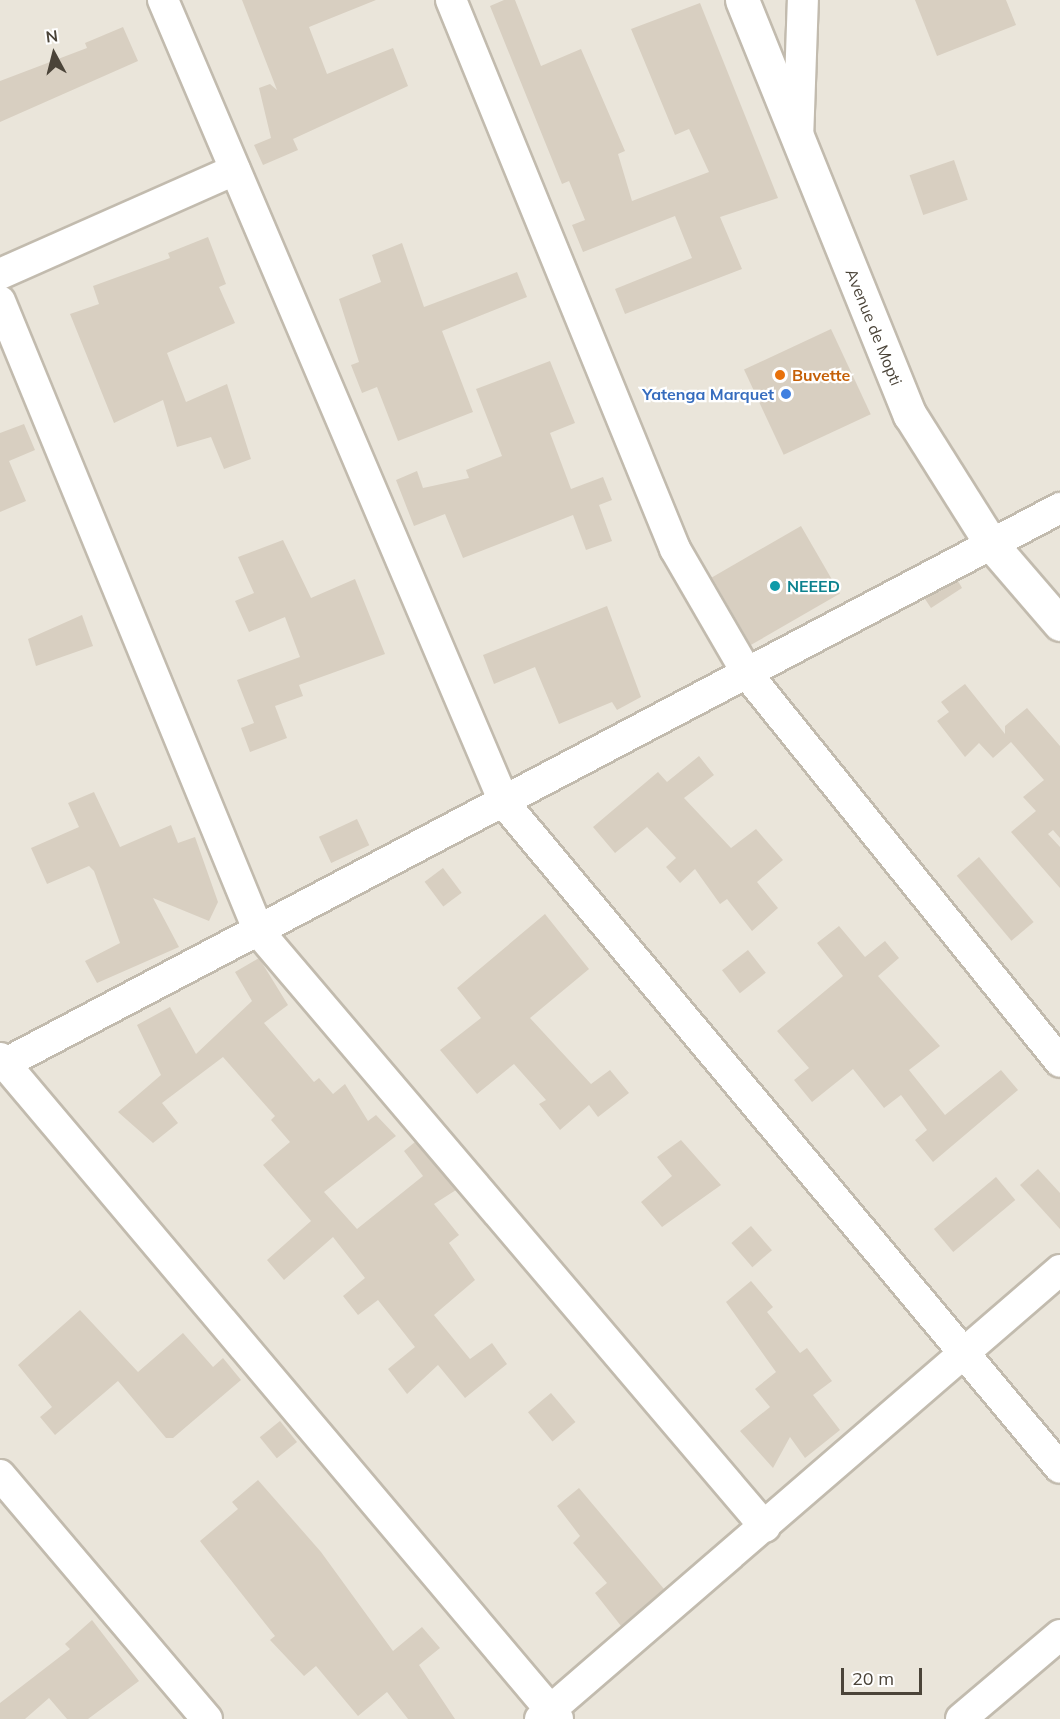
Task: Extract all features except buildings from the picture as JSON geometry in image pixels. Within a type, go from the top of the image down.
[{"type":"street","points":[[163,0],[505,804],[1060,1468]]},
{"type":"street","points":[[451,0],[675,549],[748,675],[1060,1062]]},
{"type":"street","name":"Avenue de Mopti","points":[[742,0],[910,415],[992,545],[1060,624]]},
{"type":"street","points":[[798,140],[804,0]]},
{"type":"street","points":[[0,274],[235,170]]},
{"type":"street","points":[[0,301],[259,932],[765,1527]]},
{"type":"street","points":[[1060,508],[505,804],[1,1063],[550,1716],[1060,1270]]},
{"type":"street","points":[[0,1475],[207,1719]]},
{"type":"street","points":[[961,1719],[1060,1635]]},
{"type":"shaded area","points":[[0,0],[1060,0],[1060,1719],[0,1719]]},
{"type":"place","name":"Buvette","points":[[780,375]]},
{"type":"place","name":"Yatenga Marquet","points":[[786,394]]},
{"type":"place","name":"NEEED","points":[[775,586]]}]
